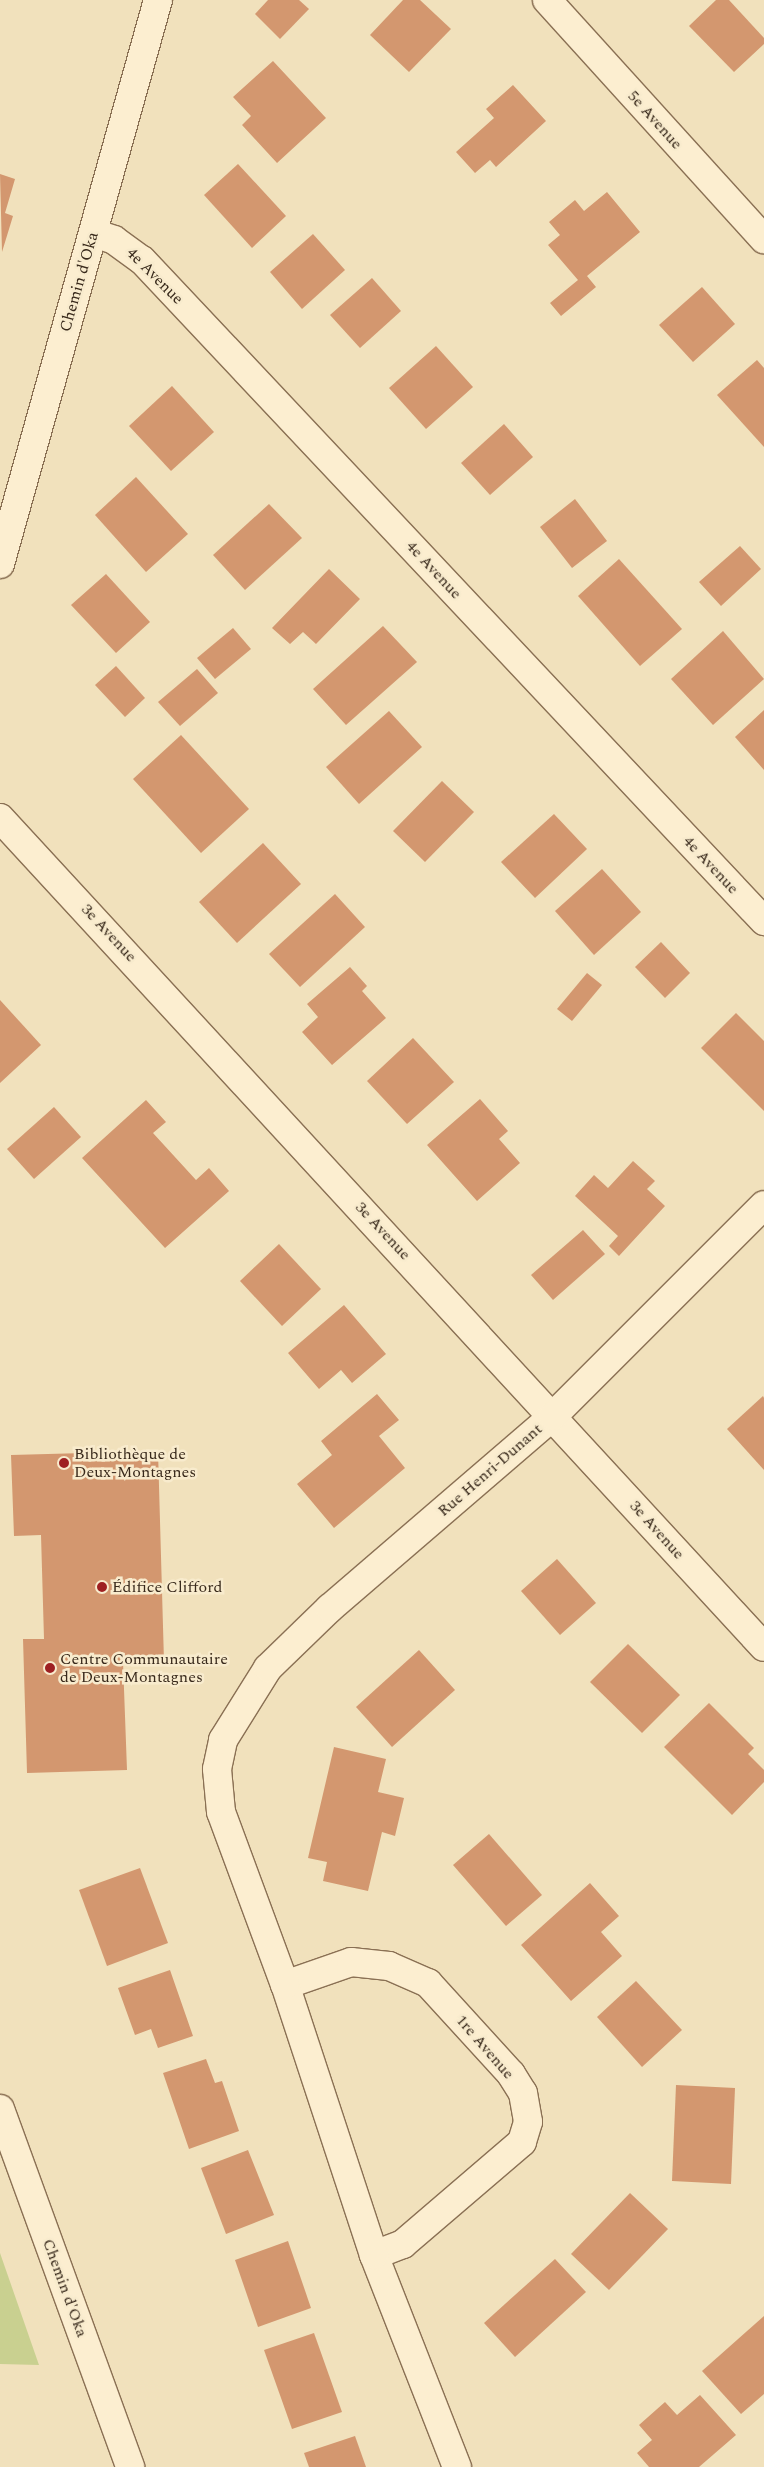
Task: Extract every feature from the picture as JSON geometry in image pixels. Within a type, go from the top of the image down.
[{"type":"street","name":"Chemin d'Oka","points":[[0,564],[158,0]]},
{"type":"street","name":"5e Avenue","points":[[547,0],[764,239]]},
{"type":"street","name":"4e Avenue","points":[[93,233],[114,240],[142,260],[764,921]]},
{"type":"street","name":"3e Avenue","points":[[0,818],[764,1647]]},
{"type":"street","name":"Rue Henri-Dunant","points":[[285,1985],[221,1812],[217,1769],[223,1740],[246,1700],[275,1661],[330,1608],[553,1416],[764,1205]]},
{"type":"street","name":"1re Avenue","points":[[285,1985],[351,1962],[389,1966],[428,1983],[511,2074],[523,2093],[528,2122],[522,2142],[404,2244],[374,2255]]},
{"type":"street","points":[[285,1985],[374,2255],[457,2467]]},
{"type":"street","name":"Chemin d'Oka","points":[[0,2109],[130,2467]]},
{"type":"green space","points":[[0,2253],[39,2365],[0,2364]]},
{"type":"building","points":[[268,0],[299,0],[309,9],[280,39],[255,14]]},
{"type":"building","points":[[403,0],[420,0],[451,29],[409,72],[370,35]]},
{"type":"building","points":[[716,0],[729,0],[764,38],[764,44],[734,72],[689,26]]},
{"type":"building","points":[[273,61],[326,118],[277,163],[242,125],[251,116],[233,97]]},
{"type":"building","points":[[513,85],[546,121],[496,167],[490,160],[475,173],[456,152],[494,118],[486,109]]},
{"type":"building","points":[[238,164],[286,216],[252,248],[204,195]]},
{"type":"building","points":[[0,174],[15,179],[5,213],[13,216],[2,252]]},
{"type":"building","points":[[607,192],[640,232],[587,276],[596,287],[561,316],[550,303],[578,280],[548,245],[560,235],[549,222],[575,200],[584,211]]},
{"type":"building","points":[[313,234],[345,270],[302,309],[270,272]]},
{"type":"building","points":[[372,278],[401,311],[360,348],[330,315]]},
{"type":"building","points":[[702,287],[735,324],[693,362],[659,325]]},
{"type":"building","points":[[436,346],[473,387],[426,429],[389,388]]},
{"type":"building","points":[[757,360],[764,368],[764,447],[717,395]]},
{"type":"building","points":[[172,386],[214,432],[171,471],[129,426]]},
{"type":"building","points":[[504,424],[533,457],[490,495],[461,463]]},
{"type":"building","points":[[136,477],[188,534],[146,572],[95,515]]},
{"type":"building","points":[[575,499],[607,541],[572,568],[540,527]]},
{"type":"building","points":[[269,504],[302,538],[245,590],[213,555]]},
{"type":"building","points":[[740,546],[761,569],[721,606],[699,582]]},
{"type":"building","points":[[619,559],[682,629],[640,666],[578,596]]},
{"type":"building","points":[[329,569],[360,599],[316,644],[303,632],[290,644],[272,628]]},
{"type":"building","points":[[106,574],[150,622],[116,653],[71,605]]},
{"type":"building","points":[[383,626],[417,662],[346,725],[313,689]]},
{"type":"building","points":[[233,628],[251,649],[215,679],[197,658]]},
{"type":"building","points":[[723,631],[764,679],[713,725],[671,679]]},
{"type":"building","points":[[116,666],[145,698],[125,717],[95,685]]},
{"type":"building","points":[[197,669],[218,693],[180,726],[158,702]]},
{"type":"building","points":[[764,710],[764,770],[735,737]]},
{"type":"building","points":[[389,711],[422,747],[359,804],[326,767]]},
{"type":"building","points":[[181,735],[249,809],[201,853],[133,779]]},
{"type":"building","points":[[442,781],[474,812],[425,862],[393,831]]},
{"type":"building","points":[[554,814],[587,849],[535,898],[501,862]]},
{"type":"building","points":[[263,843],[301,884],[237,943],[199,902]]},
{"type":"building","points":[[602,869],[641,912],[594,955],[555,911]]},
{"type":"building","points":[[335,894],[365,927],[300,987],[269,954]]},
{"type":"building","points":[[661,942],[690,973],[665,998],[635,967]]},
{"type":"building","points":[[350,967],[367,986],[362,991],[386,1018],[332,1065],[302,1032],[318,1017],[307,1004]]},
{"type":"building","points":[[587,973],[602,985],[572,1021],[557,1009]]},
{"type":"building","points":[[0,1000],[41,1045],[0,1083]]},
{"type":"building","points":[[736,1013],[764,1041],[764,1111],[701,1048]]},
{"type":"building","points":[[413,1038],[454,1082],[407,1124],[367,1081]]},
{"type":"building","points":[[480,1099],[508,1131],[499,1139],[520,1163],[477,1201],[427,1145]]},
{"type":"building","points":[[146,1100],[166,1122],[153,1133],[196,1180],[209,1168],[229,1191],[165,1248],[82,1158]]},
{"type":"building","points":[[54,1107],[81,1137],[34,1179],[7,1149]]},
{"type":"building","points":[[633,1161],[655,1181],[647,1189],[665,1206],[619,1256],[609,1246],[618,1236],[575,1196],[594,1175],[608,1188]]},
{"type":"building","points":[[583,1230],[605,1254],[553,1300],[531,1275]]},
{"type":"building","points":[[279,1244],[321,1289],[282,1326],[240,1281]]},
{"type":"building","points":[[344,1305],[386,1354],[352,1383],[341,1370],[319,1389],[288,1353]]},
{"type":"building","points":[[377,1394],[399,1420],[379,1436],[405,1468],[334,1528],[297,1484],[332,1455],[321,1441]]},
{"type":"building","points":[[763,1396],[764,1398],[764,1470],[727,1429]]},
{"type":"building","name":"Édifice Clifford","points":[[158,1451],[164,1661],[123,1662],[127,1770],[27,1773],[23,1639],[44,1639],[41,1535],[14,1536],[11,1455]]},
{"type":"building","points":[[557,1559],[596,1603],[560,1635],[521,1591]]},
{"type":"building","points":[[628,1644],[680,1695],[642,1733],[590,1682]]},
{"type":"building","points":[[419,1650],[455,1690],[392,1747],[356,1707]]},
{"type":"building","points":[[709,1703],[754,1748],[748,1754],[764,1770],[764,1782],[732,1815],[664,1747]]},
{"type":"building","points":[[334,1747],[386,1759],[378,1792],[404,1798],[395,1836],[382,1832],[368,1891],[323,1881],[327,1862],[308,1858]]},
{"type":"building","points":[[489,1834],[542,1895],[506,1926],[453,1865]]},
{"type":"building","points":[[140,1868],[168,1943],[107,1966],[79,1890]]},
{"type":"building","points":[[590,1883],[619,1916],[601,1932],[622,1956],[571,2001],[521,1945]]},
{"type":"building","points":[[170,1970],[193,2036],[158,2048],[151,2029],[135,2035],[118,1988]]},
{"type":"building","points":[[636,1981],[682,2030],[642,2067],[597,2017]]},
{"type":"building","points":[[206,2059],[215,2083],[222,2081],[239,2131],[189,2149],[163,2073]]},
{"type":"building","points":[[676,2085],[735,2088],[731,2184],[672,2181]]},
{"type":"building","points":[[248,2150],[274,2215],[226,2234],[201,2168]]},
{"type":"building","points":[[630,2193],[668,2229],[609,2290],[571,2254]]},
{"type":"building","points":[[288,2241],[311,2308],[258,2327],[235,2260]]},
{"type":"building","points":[[555,2259],[586,2292],[515,2357],[484,2323]]},
{"type":"building","points":[[764,2316],[764,2394],[741,2414],[702,2371]]},
{"type":"building","points":[[314,2333],[342,2412],[292,2429],[264,2350]]},
{"type":"building","points":[[700,2395],[736,2435],[699,2467],[649,2467],[637,2453],[652,2440],[639,2425],[665,2402],[677,2415]]},
{"type":"building","points":[[355,2436],[366,2467],[309,2467],[304,2453]]},
{"type":"place","name":"Bibliothèque de Deux-Montagnes","points":[[64,1463]]},
{"type":"place","name":"Édifice Clifford","points":[[102,1587]]},
{"type":"place","name":"Centre Communautaire de Deux-Montagnes","points":[[50,1668]]}]
